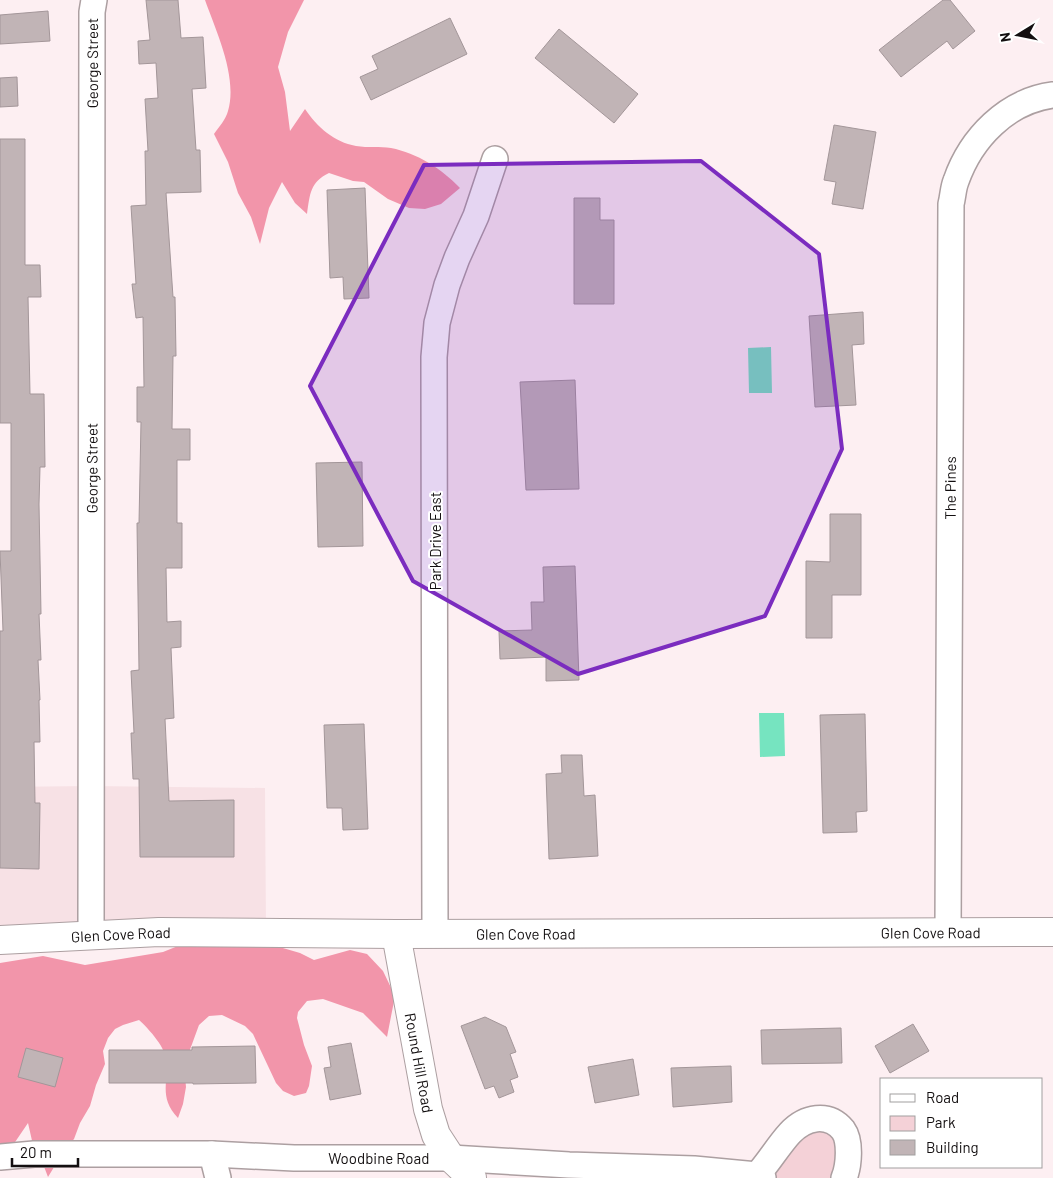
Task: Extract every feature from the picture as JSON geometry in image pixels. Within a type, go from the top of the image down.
[{"type":"main road","name":"Glen Cove Road","points":[[0,940],[159,932],[396,934],[1053,932]]},
{"type":"main road","name":"Round Hill Road","points":[[396,934],[428,1110],[436,1135],[451,1158],[472,1178]]},
{"type":"street","name":"George Street","points":[[91,934],[92,12],[94,0]]},
{"type":"street","name":"The Pines","points":[[948,932],[951,204],[956,182],[969,153],[985,130],[1012,108],[1037,97],[1053,95]]},
{"type":"street","name":"Park Drive East","points":[[435,933],[434,357],[438,323],[447,284],[476,216],[495,159]]},
{"type":"street","name":"Woodbine Road","points":[[0,1157],[34,1154],[212,1154],[294,1158],[451,1158],[569,1165],[694,1169],[760,1177],[790,1132],[811,1119],[823,1117],[837,1123],[845,1133],[849,1153],[844,1178]]},
{"type":"street","points":[[212,1154],[218,1178]]},
{"type":"highlighted area","points":[[701,161],[819,254],[842,449],[765,616],[578,674],[413,581],[310,386],[424,165]]},
{"type":"shaded area","points":[[205,0],[304,0],[288,32],[278,67],[285,92],[290,131],[305,109],[321,128],[340,141],[356,146],[401,150],[437,168],[460,188],[441,204],[425,209],[409,208],[388,199],[364,182],[353,181],[329,173],[314,185],[310,195],[307,214],[295,203],[282,182],[269,208],[260,244],[251,217],[238,193],[228,162],[214,134],[228,111],[230,84],[220,40]]},
{"type":"shaded area","points":[[771,347],[772,393],[749,393],[748,348]]},
{"type":"shaded area","points":[[759,713],[784,713],[785,756],[760,757]]},
{"type":"shaded area","points":[[0,787],[265,788],[266,933],[0,940]]},
{"type":"shaded area","points":[[188,942],[276,946],[300,953],[314,960],[350,950],[367,954],[383,971],[395,996],[387,1037],[363,1013],[323,999],[307,1001],[298,1012],[297,1018],[312,1066],[306,1093],[294,1096],[283,1091],[276,1083],[253,1034],[245,1026],[222,1015],[209,1016],[199,1025],[184,1066],[186,1087],[178,1118],[172,1111],[167,1098],[167,1063],[164,1052],[152,1034],[139,1020],[115,1029],[108,1038],[103,1051],[105,1064],[90,1106],[80,1123],[74,1139],[65,1149],[48,1177],[40,1156],[33,1145],[28,1123],[11,1148],[0,1148],[0,963],[43,956],[85,965],[163,952]]},
{"type":"green space","points":[[837,1123],[844,1178],[763,1178],[790,1132]]},
{"type":"building","points":[[146,0],[178,0],[181,38],[203,37],[206,88],[192,89],[196,150],[200,150],[201,192],[166,193],[173,297],[175,297],[176,356],[173,356],[172,429],[190,429],[190,460],[177,460],[177,523],[182,523],[182,568],[166,568],[167,622],[181,621],[181,647],[171,648],[174,718],[165,719],[169,801],[234,800],[234,857],[140,857],[139,779],[133,779],[131,733],[134,733],[131,671],[139,670],[137,523],[139,523],[141,422],[137,422],[137,387],[144,387],[143,317],[136,318],[132,284],[136,284],[131,206],[146,205],[145,151],[148,151],[145,99],[158,98],[156,63],[139,64],[138,41],[150,40]]},
{"type":"building","points":[[943,0],[950,0],[975,31],[953,49],[947,41],[901,77],[879,50]]},
{"type":"building","points":[[48,11],[50,41],[0,44],[0,15]]},
{"type":"building","points":[[450,18],[467,54],[371,100],[360,77],[378,69],[372,56]]},
{"type":"building","points":[[559,29],[638,94],[614,123],[535,58]]},
{"type":"building","points":[[17,77],[18,106],[0,107],[0,78]]},
{"type":"building","points":[[834,125],[876,132],[863,209],[832,204],[836,182],[824,180]]},
{"type":"building","points":[[0,139],[25,139],[25,265],[40,265],[41,297],[28,297],[30,394],[44,394],[45,467],[40,467],[39,504],[41,660],[38,660],[40,742],[34,742],[35,803],[40,803],[39,869],[0,868],[0,631],[3,631],[0,551],[11,551],[11,423],[0,423]]},
{"type":"building","points":[[365,188],[369,298],[344,299],[343,277],[330,278],[327,190]]},
{"type":"building","points":[[574,198],[600,198],[600,220],[614,220],[614,304],[574,304]]},
{"type":"building","points":[[863,312],[864,344],[852,345],[856,405],[815,407],[809,316]]},
{"type":"building","points":[[575,380],[579,489],[526,490],[520,382]]},
{"type":"building","points":[[362,462],[363,546],[318,547],[316,463]]},
{"type":"building","points":[[830,514],[861,514],[861,595],[832,595],[832,638],[806,638],[806,561],[830,562]]},
{"type":"building","points":[[575,566],[579,680],[546,681],[546,657],[500,659],[499,631],[532,630],[531,602],[544,602],[543,567]]},
{"type":"building","points":[[865,714],[867,811],[856,812],[857,832],[823,833],[820,715]]},
{"type":"building","points":[[364,724],[368,829],[343,830],[342,808],[327,808],[324,725]]},
{"type":"building","points":[[561,755],[582,755],[584,796],[595,795],[598,856],[549,859],[546,774],[562,773]]},
{"type":"building","points":[[485,1017],[506,1027],[516,1052],[510,1054],[518,1077],[510,1080],[514,1092],[499,1098],[494,1086],[485,1089],[461,1026]]},
{"type":"building","points":[[913,1024],[929,1051],[890,1073],[875,1046]]},
{"type":"building","points":[[841,1028],[842,1063],[762,1064],[761,1030]]},
{"type":"building","points":[[351,1043],[361,1094],[330,1100],[324,1068],[331,1067],[328,1047]]},
{"type":"building","points":[[255,1046],[256,1083],[109,1083],[109,1050],[192,1050],[192,1047]]},
{"type":"building","points":[[26,1048],[63,1058],[55,1087],[18,1077]]},
{"type":"building","points":[[633,1059],[639,1095],[595,1103],[588,1067]]},
{"type":"building","points":[[731,1066],[732,1102],[673,1107],[671,1068]]}]
